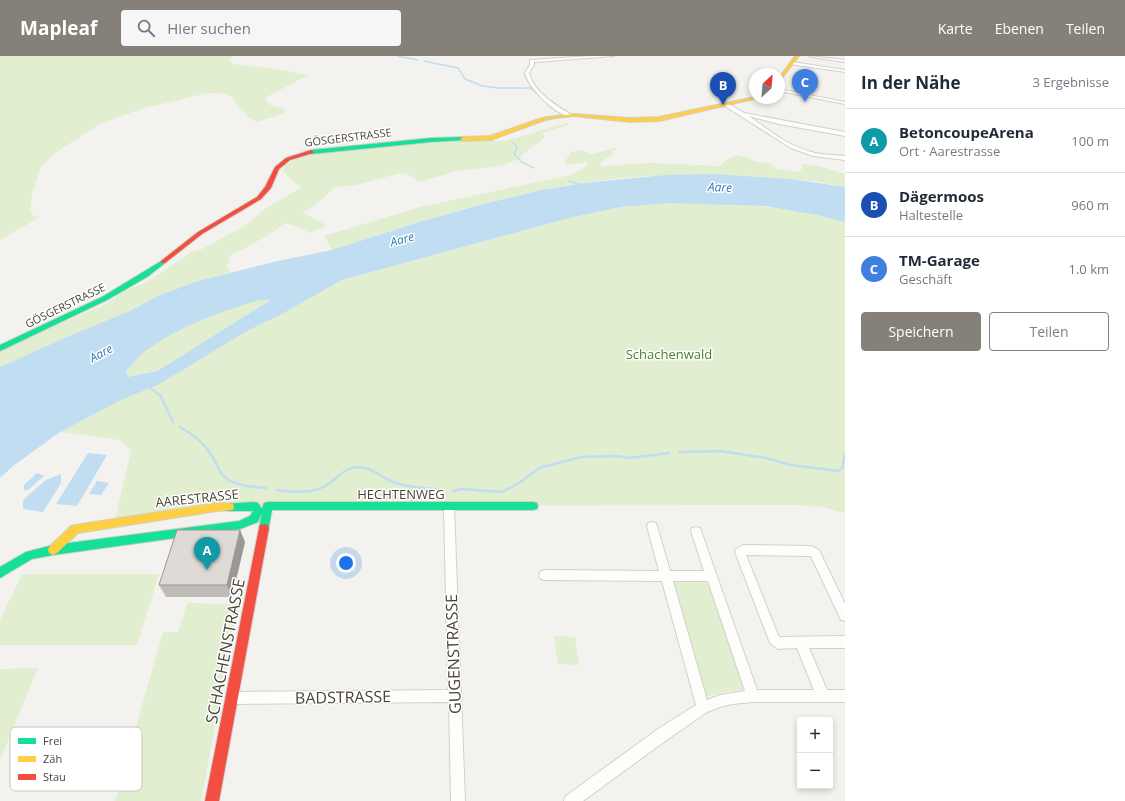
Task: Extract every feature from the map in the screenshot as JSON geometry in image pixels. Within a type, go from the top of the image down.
[{"type":"main road","points":[[785,73],[795,59]]},
{"type":"main road","name":"GÖSGERSTRASSE","points":[[0,348],[99,302],[147,274],[200,233],[259,198],[268,188],[277,168],[288,159],[306,153],[431,140],[491,138],[544,119],[568,115],[630,120],[659,119],[749,100]]},
{"type":"main road","name":"AARESTRASSE","points":[[0,573],[30,555],[53,550],[224,526],[245,525],[253,519],[258,510],[254,506],[217,506],[75,529],[53,550]]},
{"type":"main road","name":"HECHTENWEG","points":[[268,506],[533,506]]},
{"type":"main road","name":"SCHACHENSTRASSE","points":[[212,801],[268,506]]},
{"type":"street","points":[[568,115],[550,104],[531,84],[527,73],[532,65],[532,61],[612,56]]},
{"type":"street","points":[[811,56],[845,61]]},
{"type":"street","points":[[795,59],[845,71]]},
{"type":"street","points":[[785,91],[845,103]]},
{"type":"street","points":[[727,105],[741,112],[797,149],[845,158]]},
{"type":"street","points":[[741,112],[779,122],[845,134]]},
{"type":"street","name":"GUGENSTRASSE","points":[[448,507],[458,801]]},
{"type":"street","points":[[652,526],[703,708]]},
{"type":"street","points":[[696,531],[753,696]]},
{"type":"street","points":[[845,616],[815,553],[811,551],[743,550],[740,552],[774,639],[778,643],[845,642]]},
{"type":"street","points":[[544,575],[712,576]]},
{"type":"street","points":[[801,643],[824,696]]},
{"type":"street","name":"BADSTRASSE","points":[[231,698],[454,696]]},
{"type":"street","points":[[571,801],[663,734],[703,708],[732,698],[753,696],[845,696]]},
{"type":"green space","points":[[0,56],[234,56],[229,60],[232,64],[283,70],[308,75],[265,98],[270,105],[285,109],[284,113],[257,122],[249,118],[237,105],[233,99],[235,98],[221,93],[207,93],[141,109],[95,126],[96,127],[59,150],[42,165],[32,193],[30,211],[32,215],[40,217],[0,240]]},
{"type":"green space","points":[[567,123],[570,124],[543,133],[544,137],[542,140],[518,159],[501,166],[457,171],[419,182],[407,174],[401,173],[356,185],[334,188],[316,205],[302,213],[316,219],[326,226],[309,233],[300,227],[285,223],[267,236],[230,256],[229,263],[227,264],[228,270],[233,272],[198,281],[160,295],[130,311],[0,367],[0,350],[106,304],[127,289],[144,284],[191,252],[202,249],[241,228],[265,209],[302,187],[293,182],[282,170],[287,164],[303,156],[407,143],[410,145],[418,142],[488,139],[495,141],[505,140]]},
{"type":"green space","points":[[616,148],[618,149],[611,151],[613,154],[600,163],[600,165],[649,163],[720,166],[726,160],[736,155],[755,161],[772,164],[775,166],[775,169],[801,172],[800,170],[803,168],[801,164],[819,166],[845,174],[845,187],[798,180],[752,176],[673,175],[620,178],[567,185],[488,202],[332,250],[324,236],[420,207],[571,175],[584,168],[589,162],[568,165],[564,163],[571,152],[579,150],[592,154]]},
{"type":"green space","name":"Schachenwald","points":[[670,203],[758,206],[824,216],[845,222],[845,513],[822,507],[796,505],[288,506],[115,520],[131,451],[120,440],[60,432],[123,399],[158,385],[247,331],[282,314],[343,280],[569,218],[621,207]]},
{"type":"green space","points":[[260,300],[272,300],[156,371],[128,377],[126,371],[145,351],[158,342],[200,321]]},
{"type":"green space","points":[[22,574],[159,574],[137,645],[0,645],[0,620]]},
{"type":"green space","points":[[670,578],[706,579],[747,690],[729,691],[704,697]]},
{"type":"green space","points":[[187,603],[238,604],[201,801],[115,801],[118,791],[142,791],[142,727],[136,727],[163,632],[178,632]]},
{"type":"green space","points":[[554,636],[575,637],[579,665],[558,664]]},
{"type":"green space","points":[[38,668],[14,727],[10,727],[10,736],[0,760],[0,669]]},
{"type":"water","name":"Aare","points":[[715,174],[791,179],[845,187],[845,222],[817,215],[765,206],[670,203],[621,207],[569,218],[342,280],[282,314],[247,331],[158,385],[123,399],[60,432],[13,466],[0,478],[0,367],[130,311],[160,295],[198,281],[278,261],[332,250],[419,222],[541,190],[584,183],[665,175]],"holes":[[[260,300],[271,300],[157,371],[128,377],[126,371],[142,353],[172,334],[200,321],[230,310]]]},
{"type":"water","points":[[88,453],[107,455],[77,506],[56,504]]},
{"type":"water","points":[[37,473],[44,476],[28,490],[24,490],[24,485]]},
{"type":"water","points":[[61,474],[61,483],[43,512],[23,509],[23,501],[25,498],[46,480]]},
{"type":"water","points":[[97,481],[109,483],[101,495],[89,494]]},
{"type":"building","points":[[177,530],[240,530],[227,585],[159,585]]},
{"type":"waterway","points":[[398,56],[418,60]]},
{"type":"waterway","points":[[424,61],[458,68],[465,79],[483,86],[498,88],[530,88],[537,92]]},
{"type":"waterway","points":[[543,99],[553,108]]},
{"type":"waterway","points":[[512,142],[517,146],[514,154],[522,162],[534,168]]},
{"type":"waterway","points":[[569,181],[582,185]]},
{"type":"waterway","points":[[149,387],[160,395]]},
{"type":"waterway","points":[[160,395],[173,422]]},
{"type":"waterway","points":[[180,427],[202,443],[212,456],[224,477],[241,485],[266,488]]},
{"type":"waterway","points":[[679,452],[721,451],[766,458],[791,465],[838,471],[842,468],[845,454]]},
{"type":"waterway","points":[[453,491],[461,489],[502,492],[519,483],[539,468],[581,457],[616,456],[629,458],[669,453]]},
{"type":"waterway","points":[[277,490],[296,492],[320,489],[344,472],[357,467],[362,467],[402,485],[442,490]]},
{"type":"traffic: fast","points":[[311,152],[431,140],[463,139]]},
{"type":"traffic: fast","points":[[0,348],[105,299],[163,262]]},
{"type":"traffic: fast","points":[[0,573],[30,555],[53,550],[240,525],[254,519],[258,510],[254,506],[229,507]]},
{"type":"traffic: fast","points":[[264,528],[268,506],[533,506]]},
{"type":"traffic: slow","points":[[785,73],[797,56]]},
{"type":"traffic: slow","points":[[463,139],[491,138],[544,119],[556,117],[574,115],[630,120],[659,119],[749,100]]},
{"type":"traffic: slow","points":[[53,550],[75,529],[217,507],[229,507]]},
{"type":"traffic: jam","points":[[163,262],[200,233],[259,198],[268,188],[277,168],[288,159],[311,152]]},
{"type":"traffic: jam","points":[[212,801],[264,528]]},
{"type":"place","name":"TM-Garage","points":[[805,102]]},
{"type":"place","name":"Dägermoos","points":[[723,105]]},
{"type":"place","name":"BetoncoupeArena","points":[[207,570]]}]
